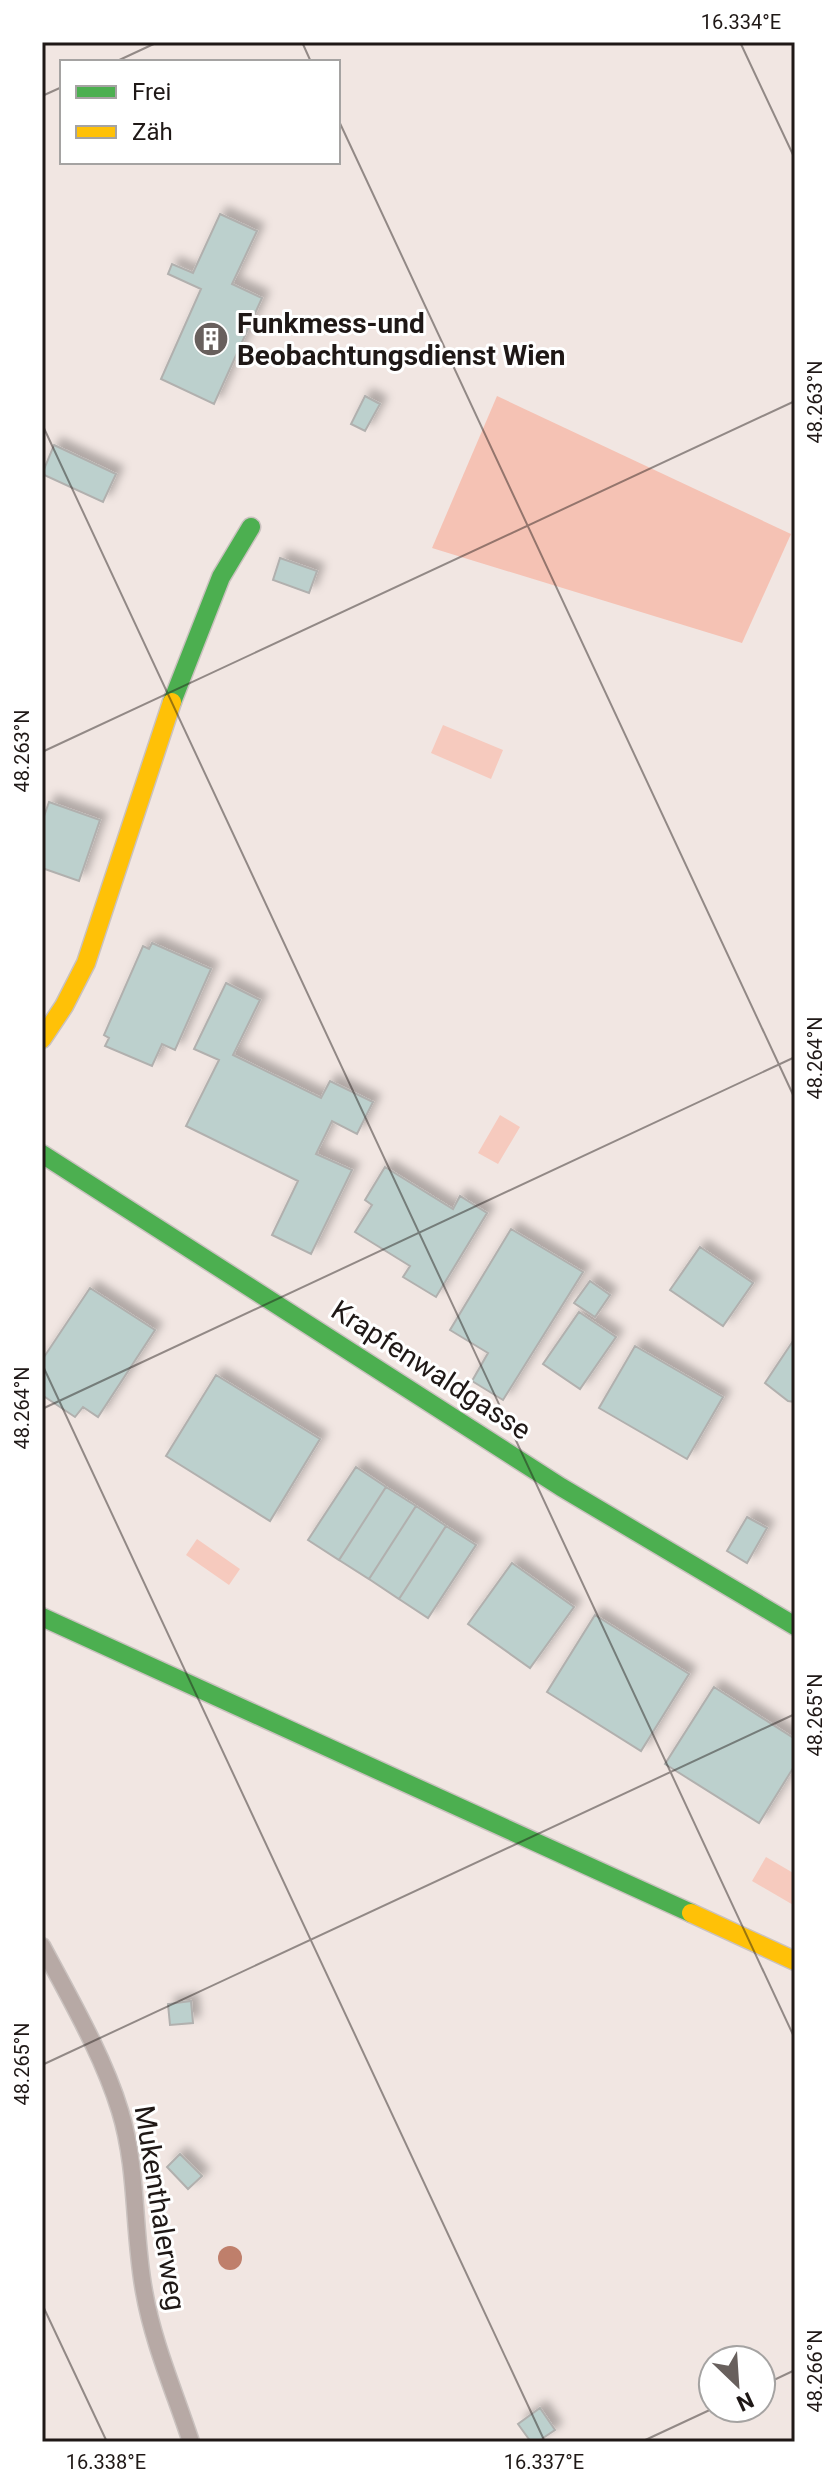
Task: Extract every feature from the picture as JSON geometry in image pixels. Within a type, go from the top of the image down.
[{"type":"street","points":[[42,1039],[64,1006],[86,963],[173,700],[221,577],[251,527]]},
{"type":"street","name":"Krapfenwaldgasse","points":[[42,1154],[561,1487],[795,1626]]},
{"type":"street","points":[[42,1617],[795,1961]]},
{"type":"lane","name":"Mukenthalerweg","points":[[42,1946],[100,2061],[120,2110],[130,2164],[144,2292],[191,2442]]},
{"type":"shaded area","points":[[497,396],[791,534],[742,643],[432,548]]},
{"type":"shaded area","points":[[443,725],[503,750],[491,779],[431,753]]},
{"type":"shaded area","points":[[500,1115],[520,1127],[498,1164],[478,1153]]},
{"type":"shaded area","points":[[197,1539],[240,1569],[229,1585],[186,1555]]},
{"type":"shaded area","points":[[766,1857],[795,1874],[795,1906],[752,1881]]},
{"type":"building","name":"Funkmess-und Beobachtungsdienst Wien","points":[[220,214],[257,231],[232,284],[262,298],[214,404],[161,379],[201,289],[168,274],[172,264],[193,273]]},
{"type":"building","points":[[365,396],[380,404],[365,431],[351,424]]},
{"type":"building","points":[[54,445],[116,474],[103,502],[42,474]]},
{"type":"building","points":[[280,558],[317,571],[309,593],[273,580]]},
{"type":"building","points":[[49,802],[100,820],[79,881],[42,868],[42,822]]},
{"type":"building","points":[[152,943],[211,969],[175,1050],[162,1044],[152,1066],[105,1046],[109,1038],[104,1035],[143,946],[149,949]]},
{"type":"building","points":[[226,983],[260,1000],[233,1055],[321,1098],[330,1081],[373,1102],[357,1134],[332,1121],[316,1154],[352,1170],[311,1254],[272,1235],[298,1181],[186,1126],[219,1060],[194,1049]]},
{"type":"building","points":[[385,1167],[453,1209],[460,1196],[487,1213],[436,1297],[403,1277],[410,1266],[355,1232],[372,1205],[365,1200]]},
{"type":"building","points":[[511,1229],[583,1272],[503,1400],[472,1381],[488,1353],[450,1330]]},
{"type":"building","points":[[700,1247],[753,1283],[723,1326],[670,1290]]},
{"type":"building","points":[[590,1281],[610,1295],[595,1317],[574,1303]]},
{"type":"building","points":[[90,1288],[155,1330],[98,1417],[83,1407],[75,1417],[42,1395],[42,1360]]},
{"type":"building","points":[[579,1312],[616,1337],[580,1389],[543,1364]]},
{"type":"building","points":[[795,1338],[795,1402],[788,1401],[765,1383]]},
{"type":"building","points":[[635,1346],[723,1397],[687,1459],[599,1408]]},
{"type":"building","points":[[216,1375],[320,1439],[270,1521],[166,1456]]},
{"type":"building","points":[[356,1467],[386,1487],[339,1560],[308,1540]]},
{"type":"building","points":[[386,1487],[416,1506],[369,1579],[339,1560]]},
{"type":"building","points":[[416,1506],[446,1526],[399,1599],[369,1579]]},
{"type":"building","points":[[747,1517],[767,1528],[747,1563],[727,1551]]},
{"type":"building","points":[[446,1526],[476,1545],[428,1618],[399,1599]]},
{"type":"building","points":[[512,1563],[574,1607],[530,1668],[468,1624]]},
{"type":"building","points":[[595,1615],[689,1674],[641,1751],[547,1692]]},
{"type":"building","points":[[714,1687],[795,1739],[795,1765],[759,1823],[665,1764]]},
{"type":"building","points":[[191,2001],[193,2023],[170,2025],[168,2004]]},
{"type":"building","points":[[180,2154],[202,2176],[188,2189],[167,2167]]},
{"type":"building","points":[[540,2408],[555,2430],[537,2442],[531,2442],[518,2424]]},
{"type":"traffic: fast","points":[[172,702],[221,577],[251,527]]},
{"type":"traffic: fast","points":[[42,1154],[561,1487],[795,1626]]},
{"type":"traffic: fast","points":[[42,1617],[691,1913]]},
{"type":"traffic: slow","points":[[42,1039],[64,1006],[86,963],[172,702]]},
{"type":"traffic: slow","points":[[691,1913],[795,1961]]},
{"type":"place","name":"Funkmess-und Beobachtungsdienst Wien","points":[[211,339]]}]
